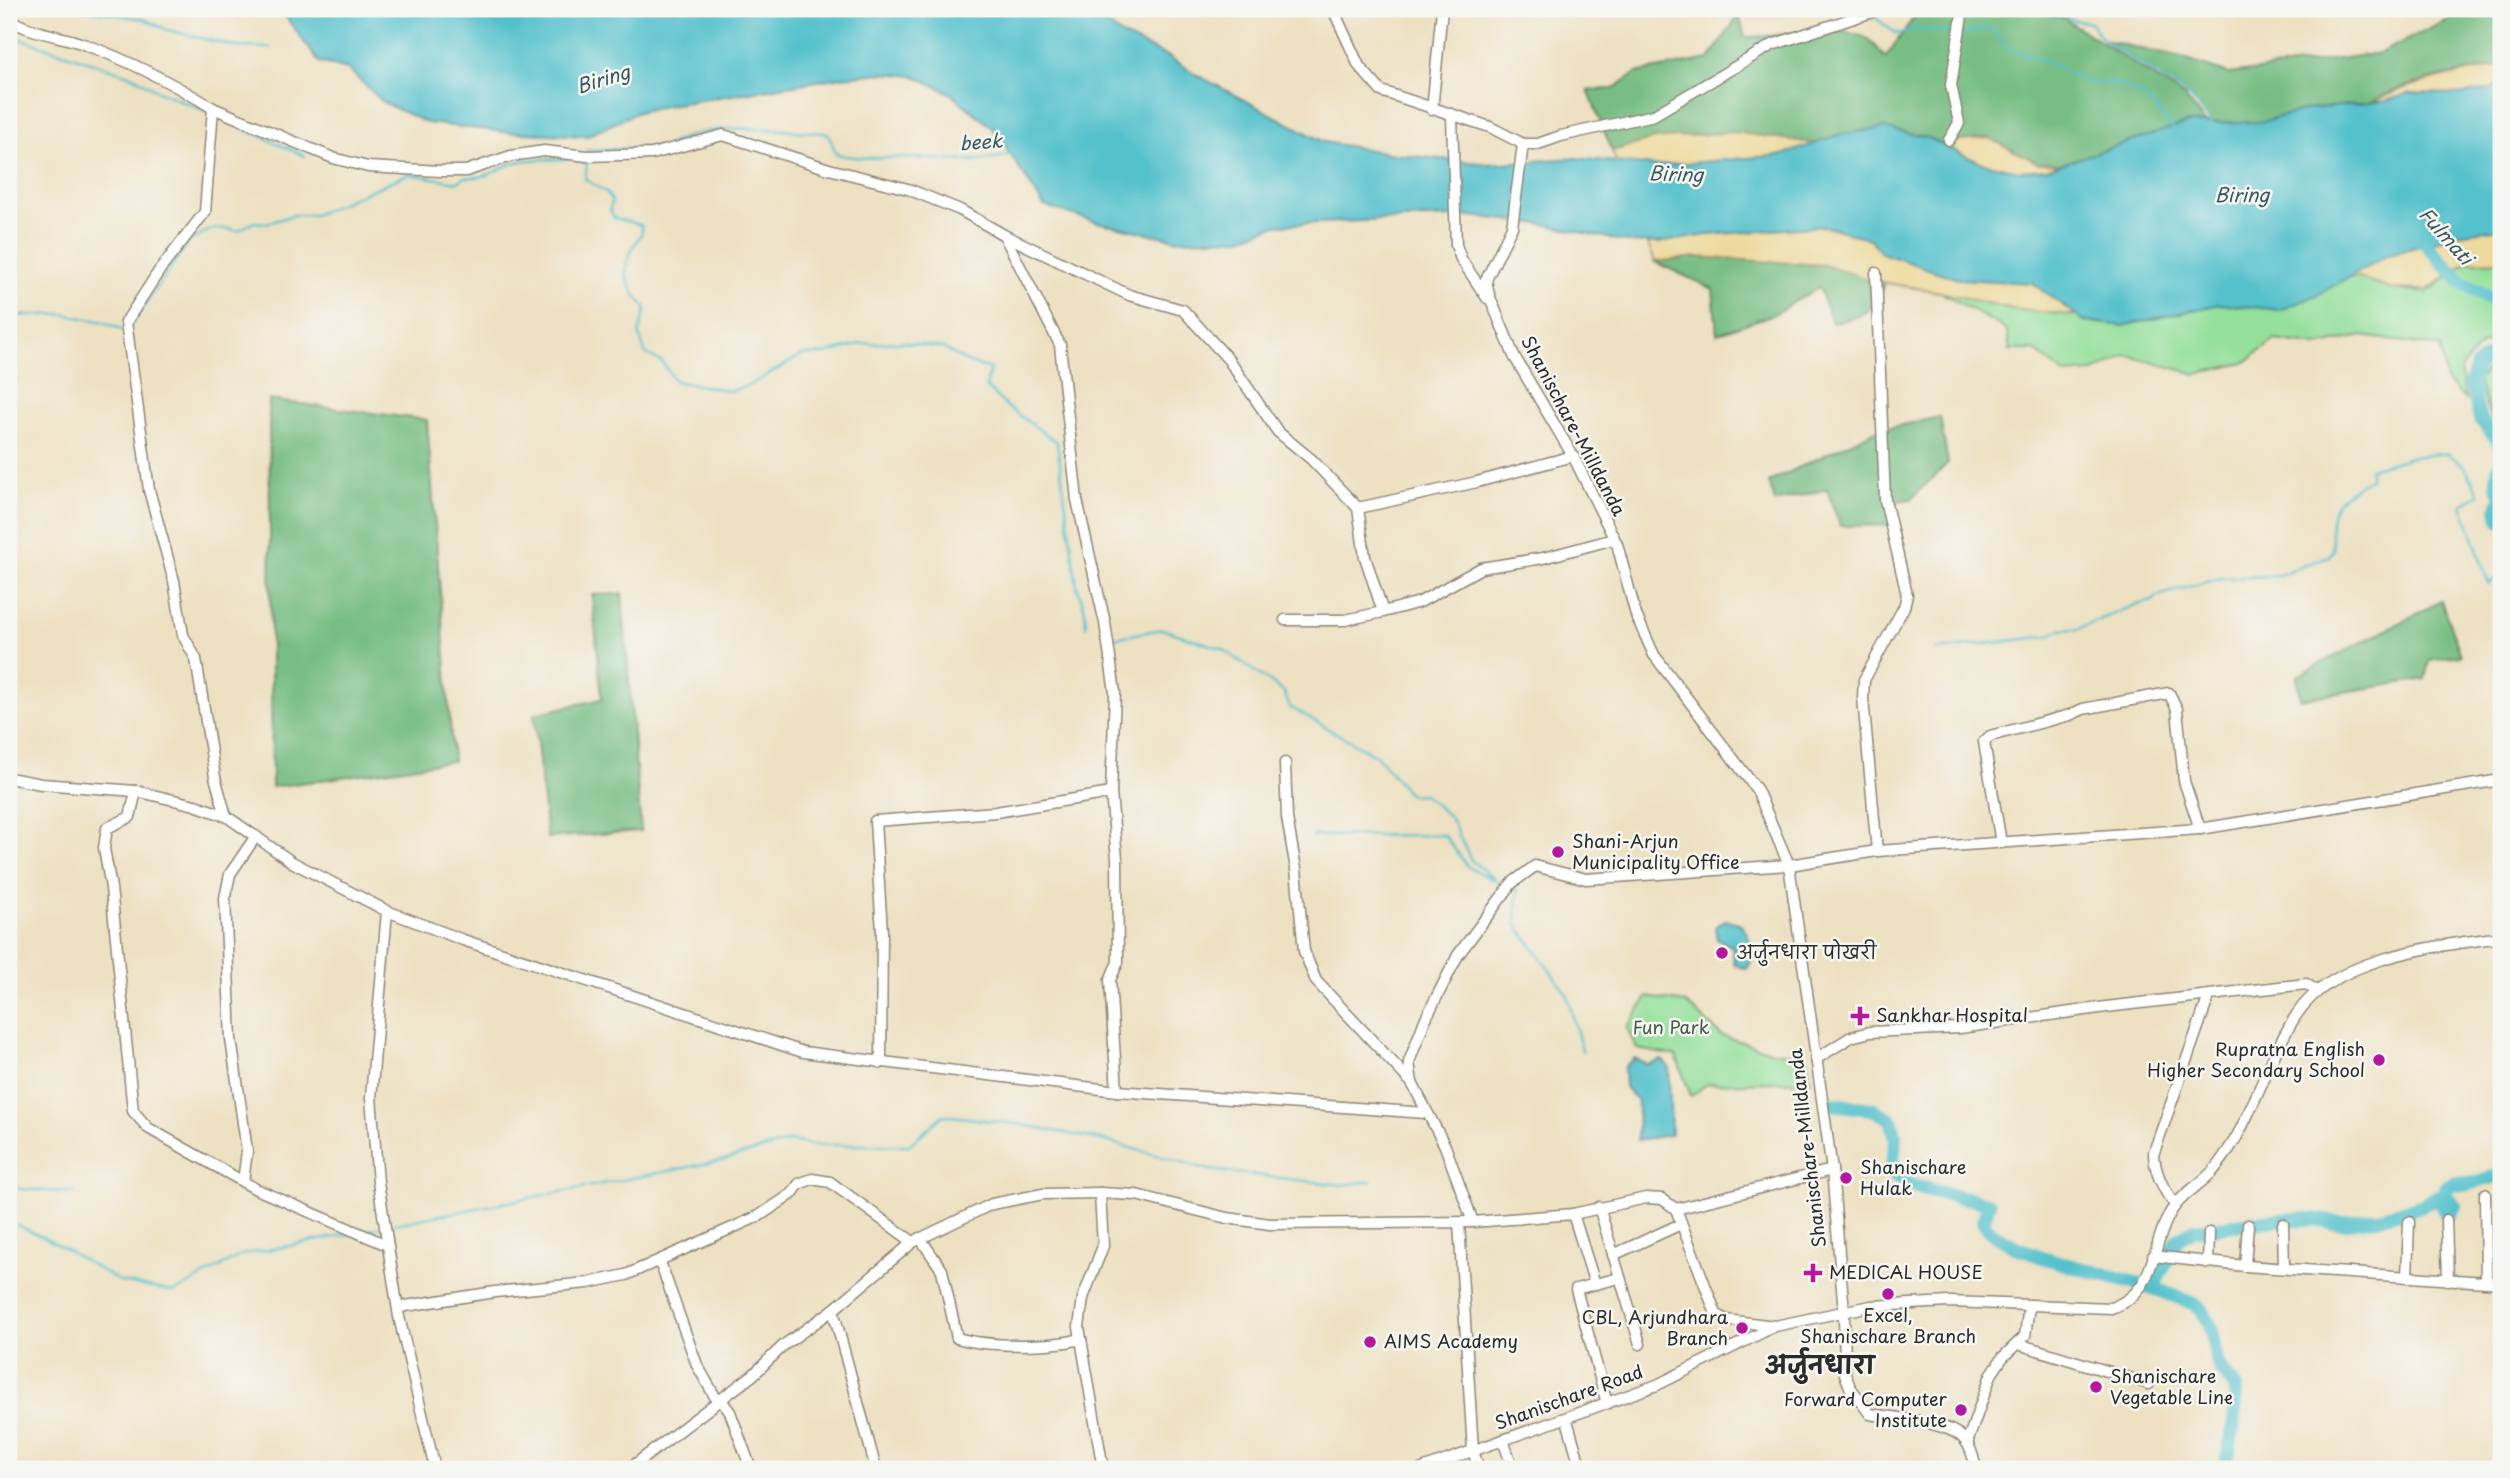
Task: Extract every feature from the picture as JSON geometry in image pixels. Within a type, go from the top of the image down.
[{"type":"street","points":[[1333,9],[1359,66],[1374,86],[1396,98],[1490,127],[1523,144],[1538,144],[1561,136],[1654,115],[1772,45],[1881,9]]},
{"type":"street","points":[[1432,110],[1442,9]]},
{"type":"street","points":[[1949,140],[1959,122],[1951,85],[1964,9]]},
{"type":"street","points":[[10,21],[106,52],[176,85],[213,108],[345,161],[368,167],[466,171],[511,156],[544,151],[587,156],[652,154],[723,135],[829,169],[908,189],[960,210],[1004,235],[1129,295],[1184,310],[1227,359],[1278,432],[1311,458],[1358,508],[1365,557],[1383,612]]},
{"type":"street","points":[[213,108],[205,212],[159,271],[126,322],[149,490],[174,581],[183,635],[196,659],[215,777],[226,816]]},
{"type":"street","points":[[1452,116],[1456,245],[1461,259],[1496,312]]},
{"type":"street","name":"Shanischare-Milldanda","points":[[1523,144],[1519,156],[1512,227],[1486,279],[1496,312],[1514,356],[1573,456],[1614,539],[1636,615],[1654,655],[1757,790],[1788,865],[1832,1170],[1844,1312],[1845,1374],[1865,1410],[1946,1427],[1967,1443]]},
{"type":"street","points":[[1004,235],[1060,345],[1077,500],[1109,647],[1115,693],[1111,793],[1117,859],[1118,962],[1110,980],[1117,1091]]},
{"type":"street","points":[[1876,274],[1885,500],[1907,595],[1904,607],[1864,680],[1863,698],[1877,851]]},
{"type":"street","points":[[1358,508],[1478,482],[1573,456]]},
{"type":"street","points":[[1285,620],[1345,620],[1383,612],[1420,602],[1481,568],[1543,558],[1614,539]]},
{"type":"street","points":[[2001,843],[1984,742],[1990,736],[2070,715],[2083,709],[2169,693],[2178,709],[2184,781],[2200,829]]},
{"type":"street","points":[[1285,764],[1287,818],[1296,869],[1304,951],[1316,981],[1412,1083]]},
{"type":"street","points":[[9,778],[41,784],[136,791],[226,816],[292,862],[387,911],[464,940],[803,1052],[1030,1078],[1117,1091],[1426,1113]]},
{"type":"street","points":[[1473,1222],[1445,1146],[1412,1083],[1409,1062],[1425,1020],[1458,955],[1512,883],[1535,866],[1587,879],[1788,865],[1877,851],[2200,829],[2501,780]]},
{"type":"street","points":[[136,791],[130,817],[107,828],[104,848],[111,888],[133,1111],[148,1128],[243,1182],[387,1245]]},
{"type":"street","points":[[881,1063],[881,932],[875,821],[996,812],[1111,793]]},
{"type":"street","points":[[243,1182],[247,1151],[231,1039],[225,898],[230,874],[256,836]]},
{"type":"street","points":[[387,911],[370,1098],[387,1245],[435,1469]]},
{"type":"street","points":[[2209,996],[2154,1153],[2154,1163],[2175,1204],[2212,1173],[2235,1138],[2298,1013],[2317,991],[2333,980],[2408,952],[2501,937]]},
{"type":"street","points":[[1816,1059],[1851,1037],[1870,1032],[1960,1028],[2106,1007],[2306,984],[2317,991]]},
{"type":"street","points":[[1676,1209],[1832,1170]]},
{"type":"street","points":[[399,1307],[495,1292],[588,1283],[626,1275],[759,1216],[792,1194],[799,1184],[812,1179],[830,1181],[916,1240],[942,1270],[957,1338],[975,1343],[1041,1345],[1081,1339]]},
{"type":"street","points":[[1100,1193],[1104,1246],[1079,1313],[1103,1469]]},
{"type":"street","points":[[629,1469],[642,1464],[784,1345],[832,1310],[916,1240],[992,1204],[1043,1194],[1136,1195],[1227,1218],[1270,1224],[1460,1223],[1573,1214],[1646,1198],[1662,1199],[1676,1209],[1716,1314],[1726,1320],[1775,1326]]},
{"type":"street","points":[[2486,1194],[2486,1282]]},
{"type":"street","name":"Shanischare Road","points":[[1422,1469],[1441,1465],[1503,1440],[1567,1420],[1657,1385],[1775,1326],[1871,1306],[1950,1302],[2111,1308],[2120,1305],[2145,1285],[2163,1258],[2175,1204]]},
{"type":"street","points":[[1599,1207],[1640,1344]]},
{"type":"street","points":[[1573,1214],[1595,1284]]},
{"type":"street","points":[[2446,1220],[2448,1280]]},
{"type":"street","points":[[2407,1277],[2409,1222]]},
{"type":"street","points":[[1460,1223],[1473,1451],[1479,1469]]},
{"type":"street","points":[[1613,1255],[1681,1224]]},
{"type":"street","points":[[2283,1224],[2284,1268]]},
{"type":"street","points":[[2245,1266],[2248,1225]]},
{"type":"street","points":[[2208,1263],[2209,1233]]},
{"type":"street","points":[[2163,1258],[2501,1283]]},
{"type":"street","points":[[660,1262],[697,1365],[719,1401],[730,1412],[751,1469]]},
{"type":"street","points":[[1607,1404],[1576,1289],[1619,1278]]},
{"type":"street","points":[[1976,1469],[1967,1443],[1991,1375],[2003,1357],[2025,1336],[2029,1306]]},
{"type":"street","points":[[832,1310],[876,1469]]},
{"type":"street","points":[[2018,1344],[2149,1384]]},
{"type":"street","points":[[1567,1420],[1581,1469]]},
{"type":"street","points":[[1503,1440],[1513,1469]]},
{"type":"green space","points":[[1920,9],[2034,9],[2065,19],[2185,97],[2209,128],[2130,167],[2038,163],[1989,138],[1913,146],[1820,144],[1733,132],[1654,139],[1612,151],[1588,90],[1613,89],[1636,73],[1709,59],[1739,15],[1745,37],[1822,31],[1852,33],[1869,39],[1885,58]]},
{"type":"green space","points":[[2471,9],[2501,9],[2501,66],[2443,76],[2400,88],[2329,122],[2217,130],[2191,97],[2103,40],[2181,58],[2229,74],[2380,53]]},
{"type":"green space","points":[[1696,257],[1824,265],[1884,282],[1872,307],[1851,319],[1832,323],[1819,287],[1774,314],[1717,334],[1713,289],[1655,262]]},
{"type":"green space","points":[[2501,261],[2501,342],[2482,344],[2460,369],[2466,400],[2446,381],[2440,347],[2362,336],[2317,346],[2275,340],[2244,363],[2196,374],[2126,355],[2094,372],[2064,374],[2034,350],[2010,350],[2007,330],[1940,292],[2012,309],[2297,277],[2359,277],[2390,289],[2427,293],[2467,262]]},
{"type":"green space","points":[[2492,364],[2501,366],[2501,430],[2490,416],[2478,380]]},
{"type":"green space","points":[[269,400],[427,420],[453,761],[272,787]]},
{"type":"green space","points":[[1940,417],[1948,463],[1911,499],[1894,501],[1892,525],[1840,526],[1827,489],[1775,502],[1769,482],[1874,431]]},
{"type":"green space","points":[[622,594],[641,831],[547,838],[534,714],[602,699],[592,595]]},
{"type":"green space","points":[[2441,601],[2461,655],[2429,660],[2425,679],[2300,699],[2297,676]]},
{"type":"green space","name":"Fun Park","points":[[1647,997],[1686,1003],[1722,1036],[1768,1050],[1807,1056],[1811,1081],[1707,1084],[1691,1096],[1676,1056],[1637,1049],[1627,1028]]},
{"type":"sand","points":[[2501,66],[2501,261],[2467,262],[2427,290],[2390,289],[2359,277],[2297,277],[2106,319],[2012,309],[1940,292],[1874,281],[1824,265],[1696,257],[1655,262],[1612,151],[1654,139],[1733,132],[1820,144],[1903,147],[1989,138],[2038,163],[2130,167],[2369,104],[2433,80]]},
{"type":"water","name":"Biring","points":[[280,9],[1087,9],[1123,36],[1169,57],[1195,74],[1324,142],[1394,154],[1489,164],[1576,158],[1654,166],[1782,155],[1842,134],[1884,128],[1928,138],[1979,162],[2019,171],[2046,169],[2187,123],[2260,122],[2310,109],[2386,101],[2410,93],[2465,94],[2491,89],[2501,82],[2501,228],[2464,233],[2388,255],[2317,295],[2280,310],[2220,304],[2123,326],[2084,321],[2032,283],[1958,279],[1881,253],[1870,239],[1826,226],[1707,235],[1658,243],[1627,242],[1542,224],[1470,216],[1276,225],[1241,238],[1179,240],[1096,222],[1044,206],[993,128],[950,93],[915,76],[883,73],[842,77],[664,106],[638,112],[587,136],[506,132],[427,123],[384,103],[348,69],[319,62]]},
{"type":"water","points":[[1725,920],[1739,923],[1749,939],[1752,957],[1747,969],[1735,965],[1732,946],[1717,939],[1715,927]]},
{"type":"water","points":[[1635,1058],[1647,1065],[1662,1060],[1669,1067],[1671,1135],[1637,1140],[1638,1101],[1625,1087],[1624,1067]]},
{"type":"waterway","points":[[80,9],[144,19],[168,30],[237,47],[271,48]]},
{"type":"waterway","points":[[1716,9],[1725,15],[1739,15],[1746,9]]},
{"type":"waterway","points":[[2054,9],[2073,20],[2091,23],[2103,40],[2191,97],[2212,124]]},
{"type":"waterway","points":[[1869,18],[1877,19],[1897,34],[1916,29],[1956,33]]},
{"type":"waterway","points":[[1963,34],[1985,28],[1995,31],[2007,50],[2038,59],[2091,83],[2114,83],[2129,89],[2149,100],[2173,128]]},
{"type":"waterway","points":[[9,35],[135,77],[158,91],[206,111]]},
{"type":"waterway","points":[[218,117],[305,156]]},
{"type":"waterway","name":"beek","points":[[667,145],[706,132],[746,128],[828,133],[836,154],[854,157],[972,161],[1010,154]]},
{"type":"waterway","points":[[586,151],[658,147]]},
{"type":"waterway","points":[[131,325],[190,240],[203,233],[222,229],[237,231],[254,222],[267,223],[294,215],[314,215],[408,174],[458,182],[465,177],[488,175],[523,161],[567,159]]},
{"type":"waterway","points":[[574,159],[587,164],[585,179],[607,193],[612,201],[610,210],[614,218],[641,225],[642,233],[630,254],[626,272],[631,289],[646,308],[639,333],[645,353],[662,362],[675,381],[731,391],[750,385],[802,355],[825,354],[860,344],[902,342],[943,348],[967,362],[990,369],[986,387],[1006,406],[1057,442],[1077,586],[1085,610],[1086,627]]},
{"type":"waterway","name":"Fulmati","points":[[2413,230],[2460,281],[2501,305]]},
{"type":"waterway","points":[[9,316],[62,314],[104,322],[123,330]]},
{"type":"waterway","name":"Fulmati","points":[[2501,359],[2488,357],[2477,366],[2471,382],[2480,419],[2498,440],[2501,451]]},
{"type":"waterway","points":[[1936,650],[2048,636],[2059,630],[2078,629],[2135,605],[2153,601],[2157,596],[2221,578],[2276,576],[2329,556],[2333,550],[2331,524],[2335,506],[2348,492],[2370,479],[2370,469],[2411,457],[2448,453],[2465,467],[2479,494],[2462,505],[2489,584],[2501,575]]},
{"type":"waterway","name":"Fulmati","points":[[2501,462],[2497,478],[2501,494]]},
{"type":"waterway","name":"Fulmati","points":[[2501,500],[2497,510],[2501,521]]},
{"type":"waterway","points":[[1114,638],[1162,629],[1223,649],[1284,692],[1290,707],[1377,756],[1410,795],[1423,794],[1450,817],[1471,860],[1498,882]]},
{"type":"waterway","points":[[1313,836],[1444,835],[1468,867],[1492,879]]},
{"type":"waterway","points":[[1511,887],[1518,890],[1516,924],[1567,994],[1582,1051]]},
{"type":"waterway","points":[[1832,1104],[1872,1109],[1891,1119],[1896,1139],[1891,1172],[1913,1185],[1989,1204],[1983,1222],[1996,1235],[2016,1247],[2071,1266],[2155,1289],[2198,1307],[2212,1330],[2219,1366],[2236,1387],[2234,1425],[2225,1469]]},
{"type":"waterway","points":[[389,1225],[720,1161],[791,1141],[811,1145],[909,1145],[943,1115],[1017,1124],[1102,1140],[1210,1170],[1342,1185],[1371,1181]]},
{"type":"waterway","points":[[2154,1286],[2177,1240],[2194,1230],[2275,1220],[2312,1219],[2341,1223],[2378,1218],[2421,1206],[2438,1196],[2444,1211],[2450,1213],[2455,1206],[2446,1196],[2446,1188],[2454,1183],[2468,1184],[2501,1175]]},
{"type":"waterway","points":[[9,1188],[74,1193]]},
{"type":"waterway","points":[[9,1221],[53,1242],[121,1282],[175,1292],[241,1255],[351,1234]]},
{"type":"waterway","points":[[365,1231],[382,1227]]},
{"type":"place","name":"Shani-Arjun Municipality Office","points":[[1558,852]]},
{"type":"place","name":"अर्जुनधारा पोखरी","points":[[1722,953]]},
{"type":"place","name":"Sankhar Hospital","points":[[1860,1016]]},
{"type":"place","name":"Rupratna English Higher Secondary School","points":[[2379,1060]]},
{"type":"place","name":"Shanischare Hulak","points":[[1846,1178]]},
{"type":"place","name":"MEDICAL HOUSE","points":[[1813,1273]]},
{"type":"place","name":"Excel, Shanischare Branch","points":[[1888,1294]]},
{"type":"place","name":"CBL, Arjundhara Branch","points":[[1742,1328]]},
{"type":"place","name":"AIMS Academy","points":[[1370,1342]]},
{"type":"place","name":"Shanischare Vegetable Line","points":[[2096,1387]]},
{"type":"place","name":"Forward Computer Institute","points":[[1961,1410]]},
{"type":"district","name":"अर्जुनधारा","points":[[1819,1366]]}]
